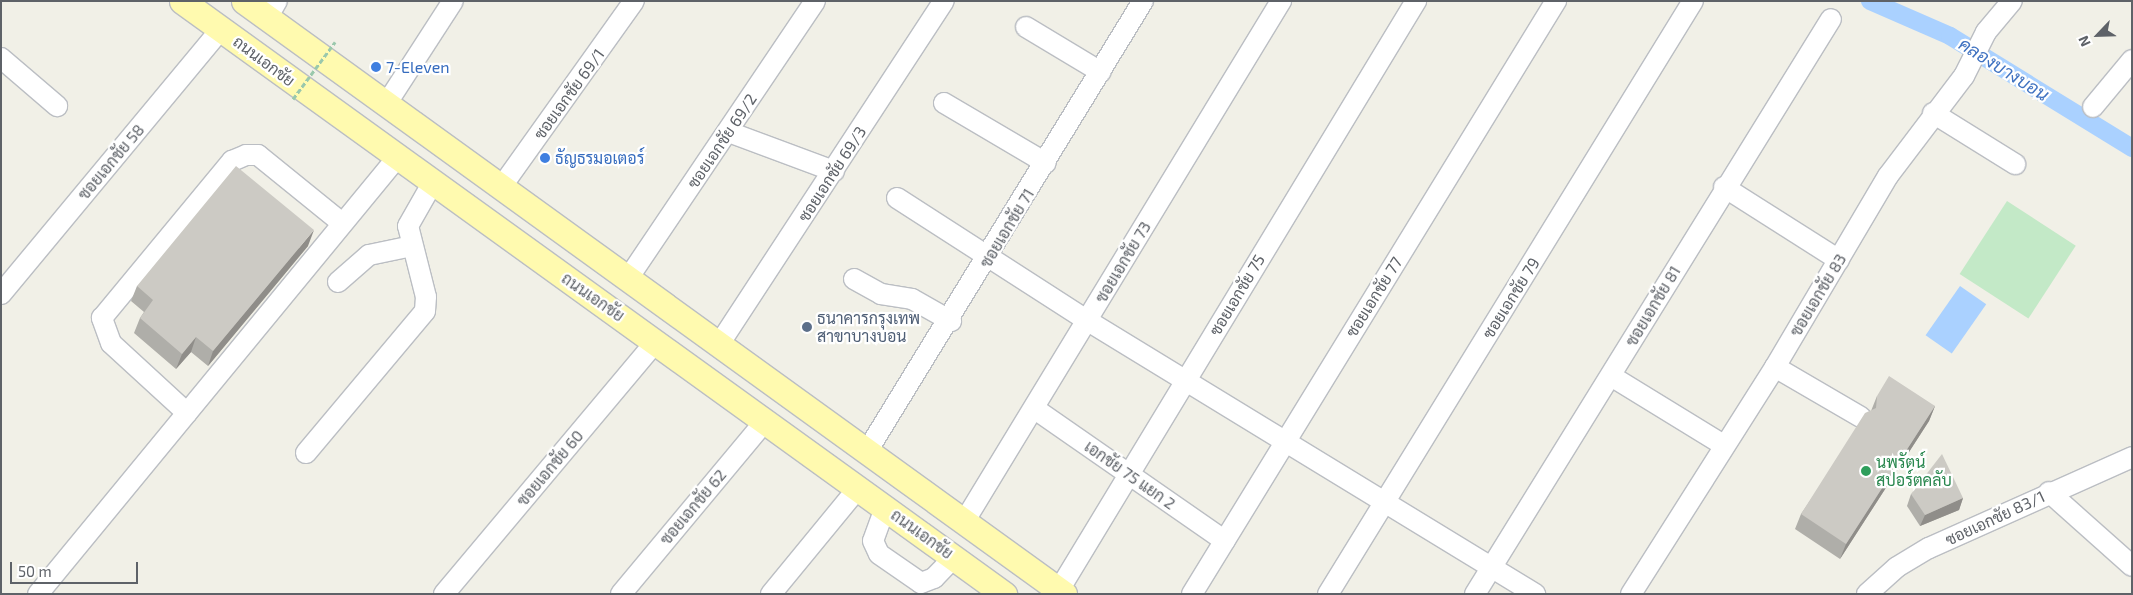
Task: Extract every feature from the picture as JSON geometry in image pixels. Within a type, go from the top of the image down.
[{"type":"main road","name":"ถนนเอกชัย","points":[[182,1],[396,160],[656,341],[1004,594]]},
{"type":"main road","name":"ถนนเอกชัย","points":[[244,1],[272,9],[387,103],[627,280],[1061,592]]},
{"type":"street","points":[[387,103],[453,1]]},
{"type":"street","name":"ซอยเอกชัย 69/1","points":[[502,186],[634,1]]},
{"type":"street","name":"ซอยเอกชัย 69/2","points":[[627,280],[729,132],[815,1]]},
{"type":"street","name":"ซอยเอกชัย 69/3","points":[[718,346],[944,1]]},
{"type":"street","name":"ซอยเอกชัย 71","points":[[866,452],[951,321],[1143,1]]},
{"type":"street","name":"ซอยเอกชัย 73","points":[[964,522],[1035,409],[1280,1]]},
{"type":"street","name":"ซอยเอกชัย 75","points":[[1061,592],[1128,473],[1186,381],[1416,1]]},
{"type":"street","name":"ซอยเอกชัย 77","points":[[1192,594],[1556,1]]},
{"type":"street","name":"ซอยเอกชัย 79","points":[[1328,594],[1693,1]]},
{"type":"street","name":"ซอยเอกชัย 83","points":[[1631,594],[1722,444],[1775,367],[1888,176],[1964,76],[1986,32],[2012,1]]},
{"type":"street","name":"ซอยเอกชัย 81","points":[[1475,594],[1611,376],[1724,187],[1831,19]]},
{"type":"street","points":[[1026,27],[1101,72]]},
{"type":"street","name":"ซอยเอกชัย 58","points":[[1,294],[221,29]]},
{"type":"street","points":[[1,58],[57,106]]},
{"type":"street","points":[[2093,107],[2132,60]]},
{"type":"street","points":[[944,103],[1046,163]]},
{"type":"street","points":[[1934,113],[2015,164]]},
{"type":"street","points":[[729,132],[834,171]]},
{"type":"street","points":[[186,413],[110,343],[102,318],[239,158],[258,155],[342,223]]},
{"type":"street","points":[[38,594],[342,223],[396,160]]},
{"type":"street","points":[[306,453],[425,311],[426,297],[408,226],[412,213],[432,184]]},
{"type":"street","points":[[1724,187],[1839,260]]},
{"type":"street","points":[[897,198],[1088,321],[1286,440],[1535,594]]},
{"type":"street","points":[[338,282],[370,255],[412,246]]},
{"type":"street","points":[[854,279],[880,294],[912,299],[951,321]]},
{"type":"street","name":"ซอยเอกชัย 60","points":[[444,594],[656,341]]},
{"type":"street","points":[[1775,367],[1860,417]]},
{"type":"street","points":[[1611,376],[1722,444]]},
{"type":"street","name":"เอกชัย 75 แยก 2","points":[[1035,409],[1225,541]]},
{"type":"street","name":"ซอยเอกชัย 62","points":[[621,594],[765,421]]},
{"type":"street","name":"ซอยเอกชัย 83/1","points":[[1867,594],[1897,567],[1929,548],[2049,492],[2132,457]]},
{"type":"street","points":[[771,594],[858,488]]},
{"type":"street","points":[[2049,492],[2132,566]]},
{"type":"street","points":[[885,508],[873,541],[879,554],[921,583],[934,578],[954,557]]},
{"type":"path","points":[[293,98],[335,42]]},
{"type":"green space","points":[[2007,201],[2076,246],[2028,319],[1960,274]]},
{"type":"water","points":[[1960,286],[1986,304],[1952,354],[1926,335]]},
{"type":"building","points":[[236,166],[314,230],[213,351],[196,337],[182,354],[140,318],[153,300],[137,286]]},
{"type":"building","points":[[1889,376],[1935,406],[1846,544],[1801,514],[1865,413],[1876,408],[1877,396]]},
{"type":"building","points":[[1942,454],[1963,498],[1925,515],[1911,494]]},
{"type":"waterway","name":"คลองบางบอน","points":[[1870,1],[1950,36],[2132,148]]},
{"type":"place","name":"7-Eleven","points":[[376,67]]},
{"type":"place","name":"ธัญธรมอเตอร์","points":[[545,158]]},
{"type":"place","name":"ธนาคารกรุงเทพ สาขาบางบอน","points":[[807,327]]},
{"type":"place","name":"นพรัตน์ สปอร์ตคลับ","points":[[1866,471]]}]
